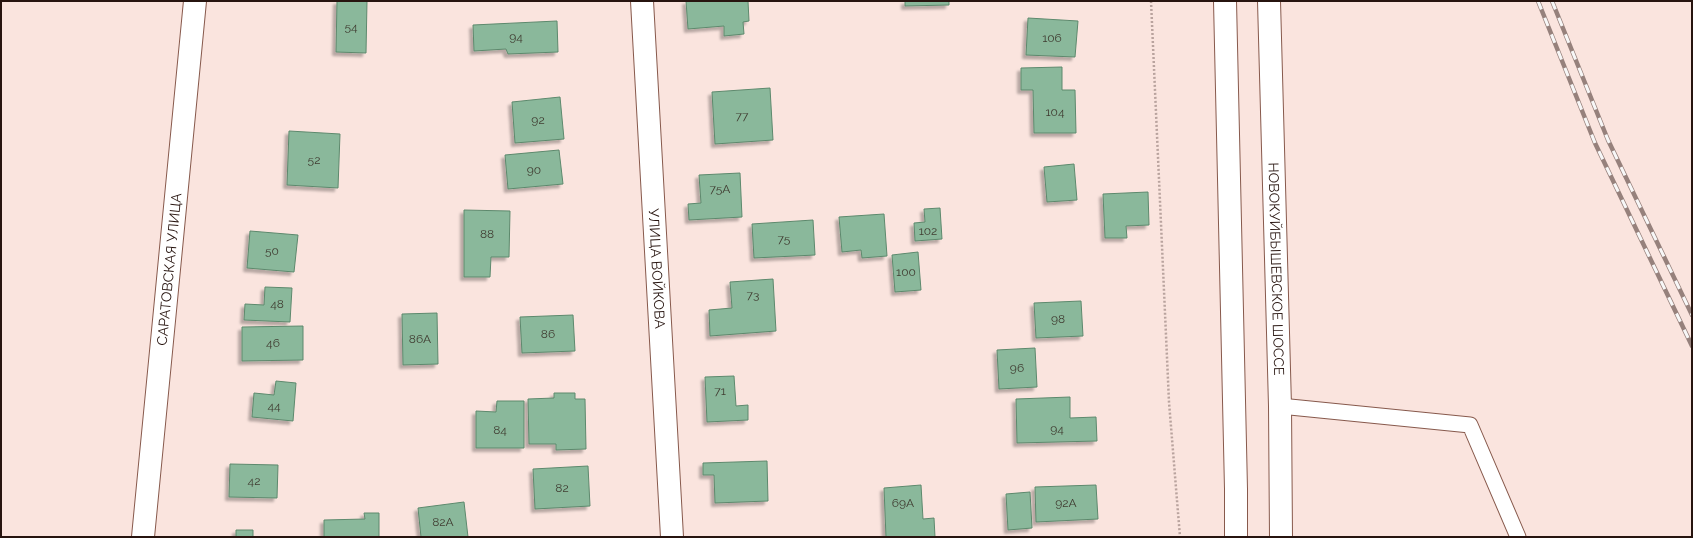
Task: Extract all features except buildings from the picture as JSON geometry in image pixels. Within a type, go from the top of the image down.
[{"type":"main road","name":"САРАТОВСКАЯ УЛИЦА","points":[[143,537],[194,1]]},
{"type":"main road","name":"УЛИЦА ВОЙКОВА","points":[[642,1],[672,537]]},
{"type":"main road","points":[[1225,1],[1236,537]]},
{"type":"main road","name":"НОВОКУЙБЫШЕВСКОЕ ШОССЕ","points":[[1269,1],[1280,406],[1281,537]]},
{"type":"lane","points":[[1280,406],[1470,425],[1518,537]]},
{"type":"path","points":[[1151,1],[1169,402],[1180,537]]},
{"type":"railway","points":[[1538,1],[1595,143],[1692,346]]},
{"type":"railway","points":[[1552,1],[1608,140],[1692,315]]}]
